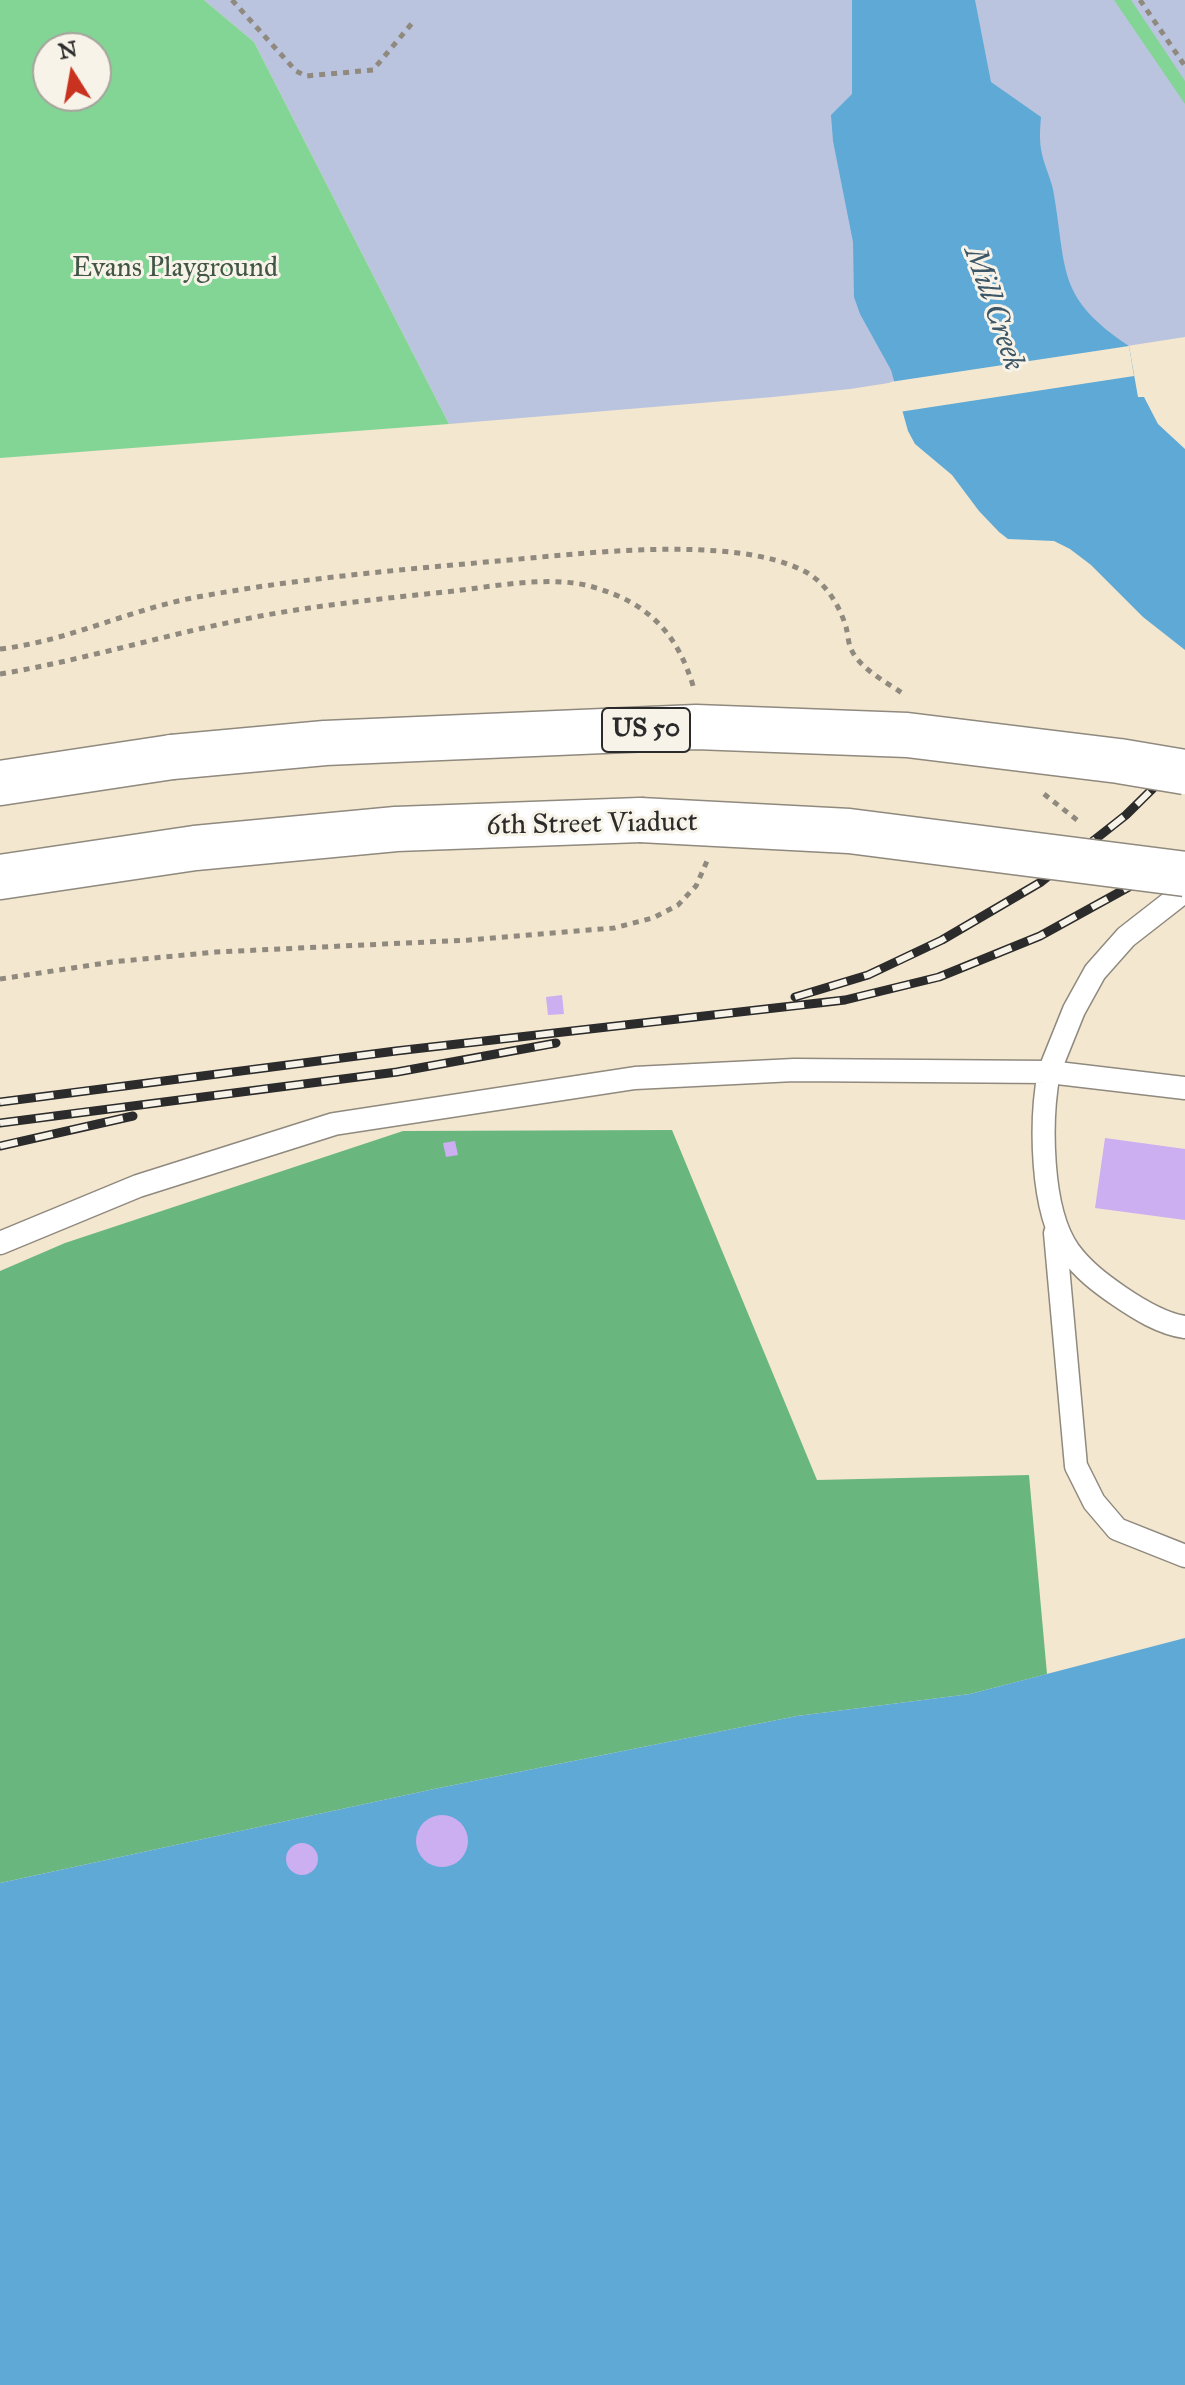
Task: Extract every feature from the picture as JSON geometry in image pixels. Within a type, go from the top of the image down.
[{"type":"highway","name":"US 50","points":[[0,783],[172,757],[310,745],[696,727],[907,735],[1185,772]]},
{"type":"highway","name":"6th Street Viaduct","points":[[0,877],[195,848],[396,829],[640,820],[849,831],[1185,874]]},
{"type":"lane","points":[[1185,891],[1126,937],[1095,972],[1074,1010],[1049,1072],[1043,1130],[1054,1217],[1076,1466],[1094,1502],[1117,1529],[1185,1556]]},
{"type":"lane","points":[[0,1243],[138,1186],[334,1124],[635,1078],[794,1070],[1049,1072],[1185,1088]]},
{"type":"lane","points":[[1054,1217],[1068,1249],[1094,1279],[1136,1308],[1185,1327]]},
{"type":"path","points":[[232,0],[296,71],[310,76],[373,70],[413,22]]},
{"type":"path","points":[[1140,0],[1185,66]]},
{"type":"path","points":[[0,649],[37,644],[160,606],[230,592],[398,570],[675,549],[749,555],[802,570],[818,580],[834,600],[846,626],[852,651]]},
{"type":"shaded area","points":[[204,0],[1185,0],[1185,337],[850,389],[449,424],[254,42]]},
{"type":"green space","name":"Evans Playground","points":[[0,0],[204,0],[254,42],[449,424],[0,458]]},
{"type":"green space","points":[[1114,0],[1131,0],[1185,81],[1185,104]]},
{"type":"green space","points":[[672,1130],[817,1480],[1029,1475],[1047,1674],[970,1694],[797,1716],[434,1789],[0,1883],[0,1271],[65,1243],[403,1131]]},
{"type":"water","name":"Mill Creek","points":[[852,0],[975,0],[991,82],[1041,117],[1041,149],[1053,190],[1069,281],[1089,313],[1129,346],[1138,397],[1144,397],[1158,424],[1185,449],[1185,650],[1143,617],[1091,565],[1070,549],[1054,541],[1008,539],[999,532],[952,475],[915,444],[908,431],[891,370],[854,297],[853,242],[833,141],[831,115],[852,94]]},
{"type":"water","points":[[1185,1638],[1185,2385],[0,2385],[0,1883],[434,1789],[797,1716],[970,1694]]},
{"type":"pier","points":[[1129,346],[1134,376],[899,412],[890,382]]},
{"type":"building","points":[[562,995],[564,1014],[548,1015],[546,997]]},
{"type":"building","points":[[1105,1138],[1185,1149],[1185,1220],[1095,1208]]},
{"type":"building","points":[[455,1141],[458,1155],[446,1157],[443,1143]]},
{"type":"building","points":[[442,1815],[460,1823],[468,1841],[460,1859],[442,1867],[424,1859],[416,1841],[424,1823]]},
{"type":"building","points":[[302,1843],[314,1847],[318,1859],[314,1871],[302,1875],[290,1871],[286,1859],[290,1847]]},
{"type":"railway","points":[[795,997],[868,975],[942,940],[1041,882],[1126,815],[1185,757]]},
{"type":"railway","points":[[0,1102],[396,1051],[845,1000],[939,977],[1040,936],[1185,856]]},
{"type":"railway","points":[[0,1123],[397,1072],[556,1043]]},
{"type":"railway","points":[[0,1146],[133,1116]]}]
